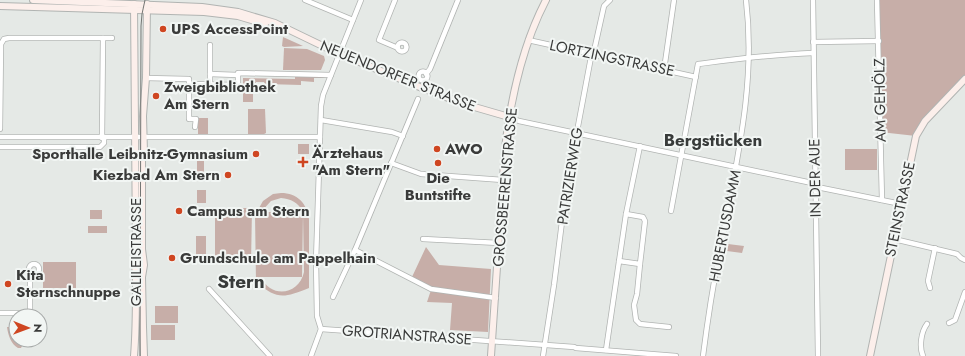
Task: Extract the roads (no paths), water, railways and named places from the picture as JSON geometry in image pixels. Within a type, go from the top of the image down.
[{"type":"street","name":"NEUENDORFER STRASSE","points":[[33,0],[134,7]]},
{"type":"street","points":[[41,0],[41,7]]},
{"type":"street","points":[[305,0],[353,20]]},
{"type":"street","points":[[311,356],[321,329],[318,320],[316,288],[321,106],[323,95],[361,0]]},
{"type":"street","points":[[395,0],[379,40],[398,48]]},
{"type":"street","points":[[426,74],[430,69],[458,0]]},
{"type":"street","name":"GROSSBEERENSTRASSE","points":[[492,356],[503,180],[509,117],[528,40],[546,0]]},
{"type":"street","name":"PATRIZIERWEG","points":[[543,356],[565,197],[576,133],[592,54],[604,6],[610,0]]},
{"type":"street","points":[[664,70],[674,0]]},
{"type":"street","name":"HUBERTUSDAMM","points":[[702,356],[711,293],[737,167],[746,108],[749,57],[746,0]]},
{"type":"street","name":"IN DER AUE","points":[[813,0],[818,356]]},
{"type":"street","name":"AM GEHÖLZ","points":[[878,0],[882,200]]},
{"type":"street","name":"NEUENDORFER STRASSE","points":[[0,6],[9,3],[41,7],[202,6],[228,10],[275,23],[339,54],[422,88],[464,104],[509,117]]},
{"type":"street","name":"GALILEISTRASSE","points":[[134,7],[134,138],[136,163],[136,249],[134,264],[136,278],[136,328],[134,356]]},
{"type":"street","name":"GALILEISTRASSE","points":[[144,356],[142,327],[144,265],[142,249],[142,161],[144,152],[147,7]]},
{"type":"street","points":[[0,147],[100,147],[104,143],[103,38]]},
{"type":"street","points":[[0,129],[1,44],[4,39],[112,38]]},
{"type":"street","name":"LORTZINGSTRASSE","points":[[528,40],[696,77]]},
{"type":"street","points":[[813,42],[879,41]]},
{"type":"street","points":[[210,45],[210,85]]},
{"type":"street","points":[[671,210],[698,64],[749,57],[813,53]]},
{"type":"street","points":[[210,74],[238,75],[238,73],[331,75]]},
{"type":"street","points":[[216,74],[216,85]]},
{"type":"street","points":[[223,75],[223,85]]},
{"type":"street","points":[[229,75],[229,85]]},
{"type":"street","points":[[189,84],[238,85],[238,75]]},
{"type":"street","points":[[146,78],[189,79],[188,119],[196,119],[195,127]]},
{"type":"street","name":"STEINSTRASSE","points":[[870,356],[916,136],[925,121],[965,79]]},
{"type":"street","points":[[333,297],[355,250],[418,99]]},
{"type":"street","points":[[509,117],[519,121],[812,183],[817,187],[901,204]]},
{"type":"street","points":[[321,120],[392,132],[402,136]]},
{"type":"street","points":[[0,137],[320,137]]},
{"type":"street","points":[[606,350],[618,261],[640,146]]},
{"type":"street","points":[[392,163],[420,174],[503,180]]},
{"type":"street","points":[[626,214],[644,217],[645,221],[637,294],[634,305],[636,320],[640,324],[669,327]]},
{"type":"street","points":[[422,239],[499,243]]},
{"type":"street","points":[[894,239],[957,254],[965,260]]},
{"type":"street","points":[[930,288],[928,281],[936,248]]},
{"type":"street","points":[[355,250],[431,289],[496,298]]},
{"type":"street","points":[[618,261],[640,264]]},
{"type":"street","points":[[0,313],[30,313],[30,272]]},
{"type":"street","points":[[210,289],[270,356]]},
{"type":"street","points":[[949,323],[955,320],[965,292]]},
{"type":"street","points":[[923,356],[921,351],[923,329],[927,324]]},
{"type":"street","name":"GROTRIANSTRASSE","points":[[321,329],[574,347],[676,356]]},
{"type":"tram line","points":[[140,356],[141,26],[145,0]]},
{"type":"place","name":"UPS AccessPoint","points":[[163,29]]},
{"type":"place","name":"Zweigbibliothek Am Stern","points":[[156,96]]},
{"type":"place","name":"AWO","points":[[437,149]]},
{"type":"place","name":"Sporthalle Leibnitz-Gymnasium","points":[[256,154]]},
{"type":"place","name":"Ärztehaus \"Am Stern\"","points":[[303,162]]},
{"type":"place","name":"Die Buntstifte","points":[[438,163]]},
{"type":"place","name":"Kiezbad Am Stern","points":[[228,175]]},
{"type":"place","name":"Campus am Stern","points":[[179,211]]},
{"type":"place","name":"Grundschule am Pappelhain","points":[[172,258]]},
{"type":"place","name":"Kita Sternschnuppe","points":[[8,284]]},
{"type":"district","name":"Bergstücken","points":[[713,140]]},
{"type":"district","name":"Stern","points":[[241,281]]}]
